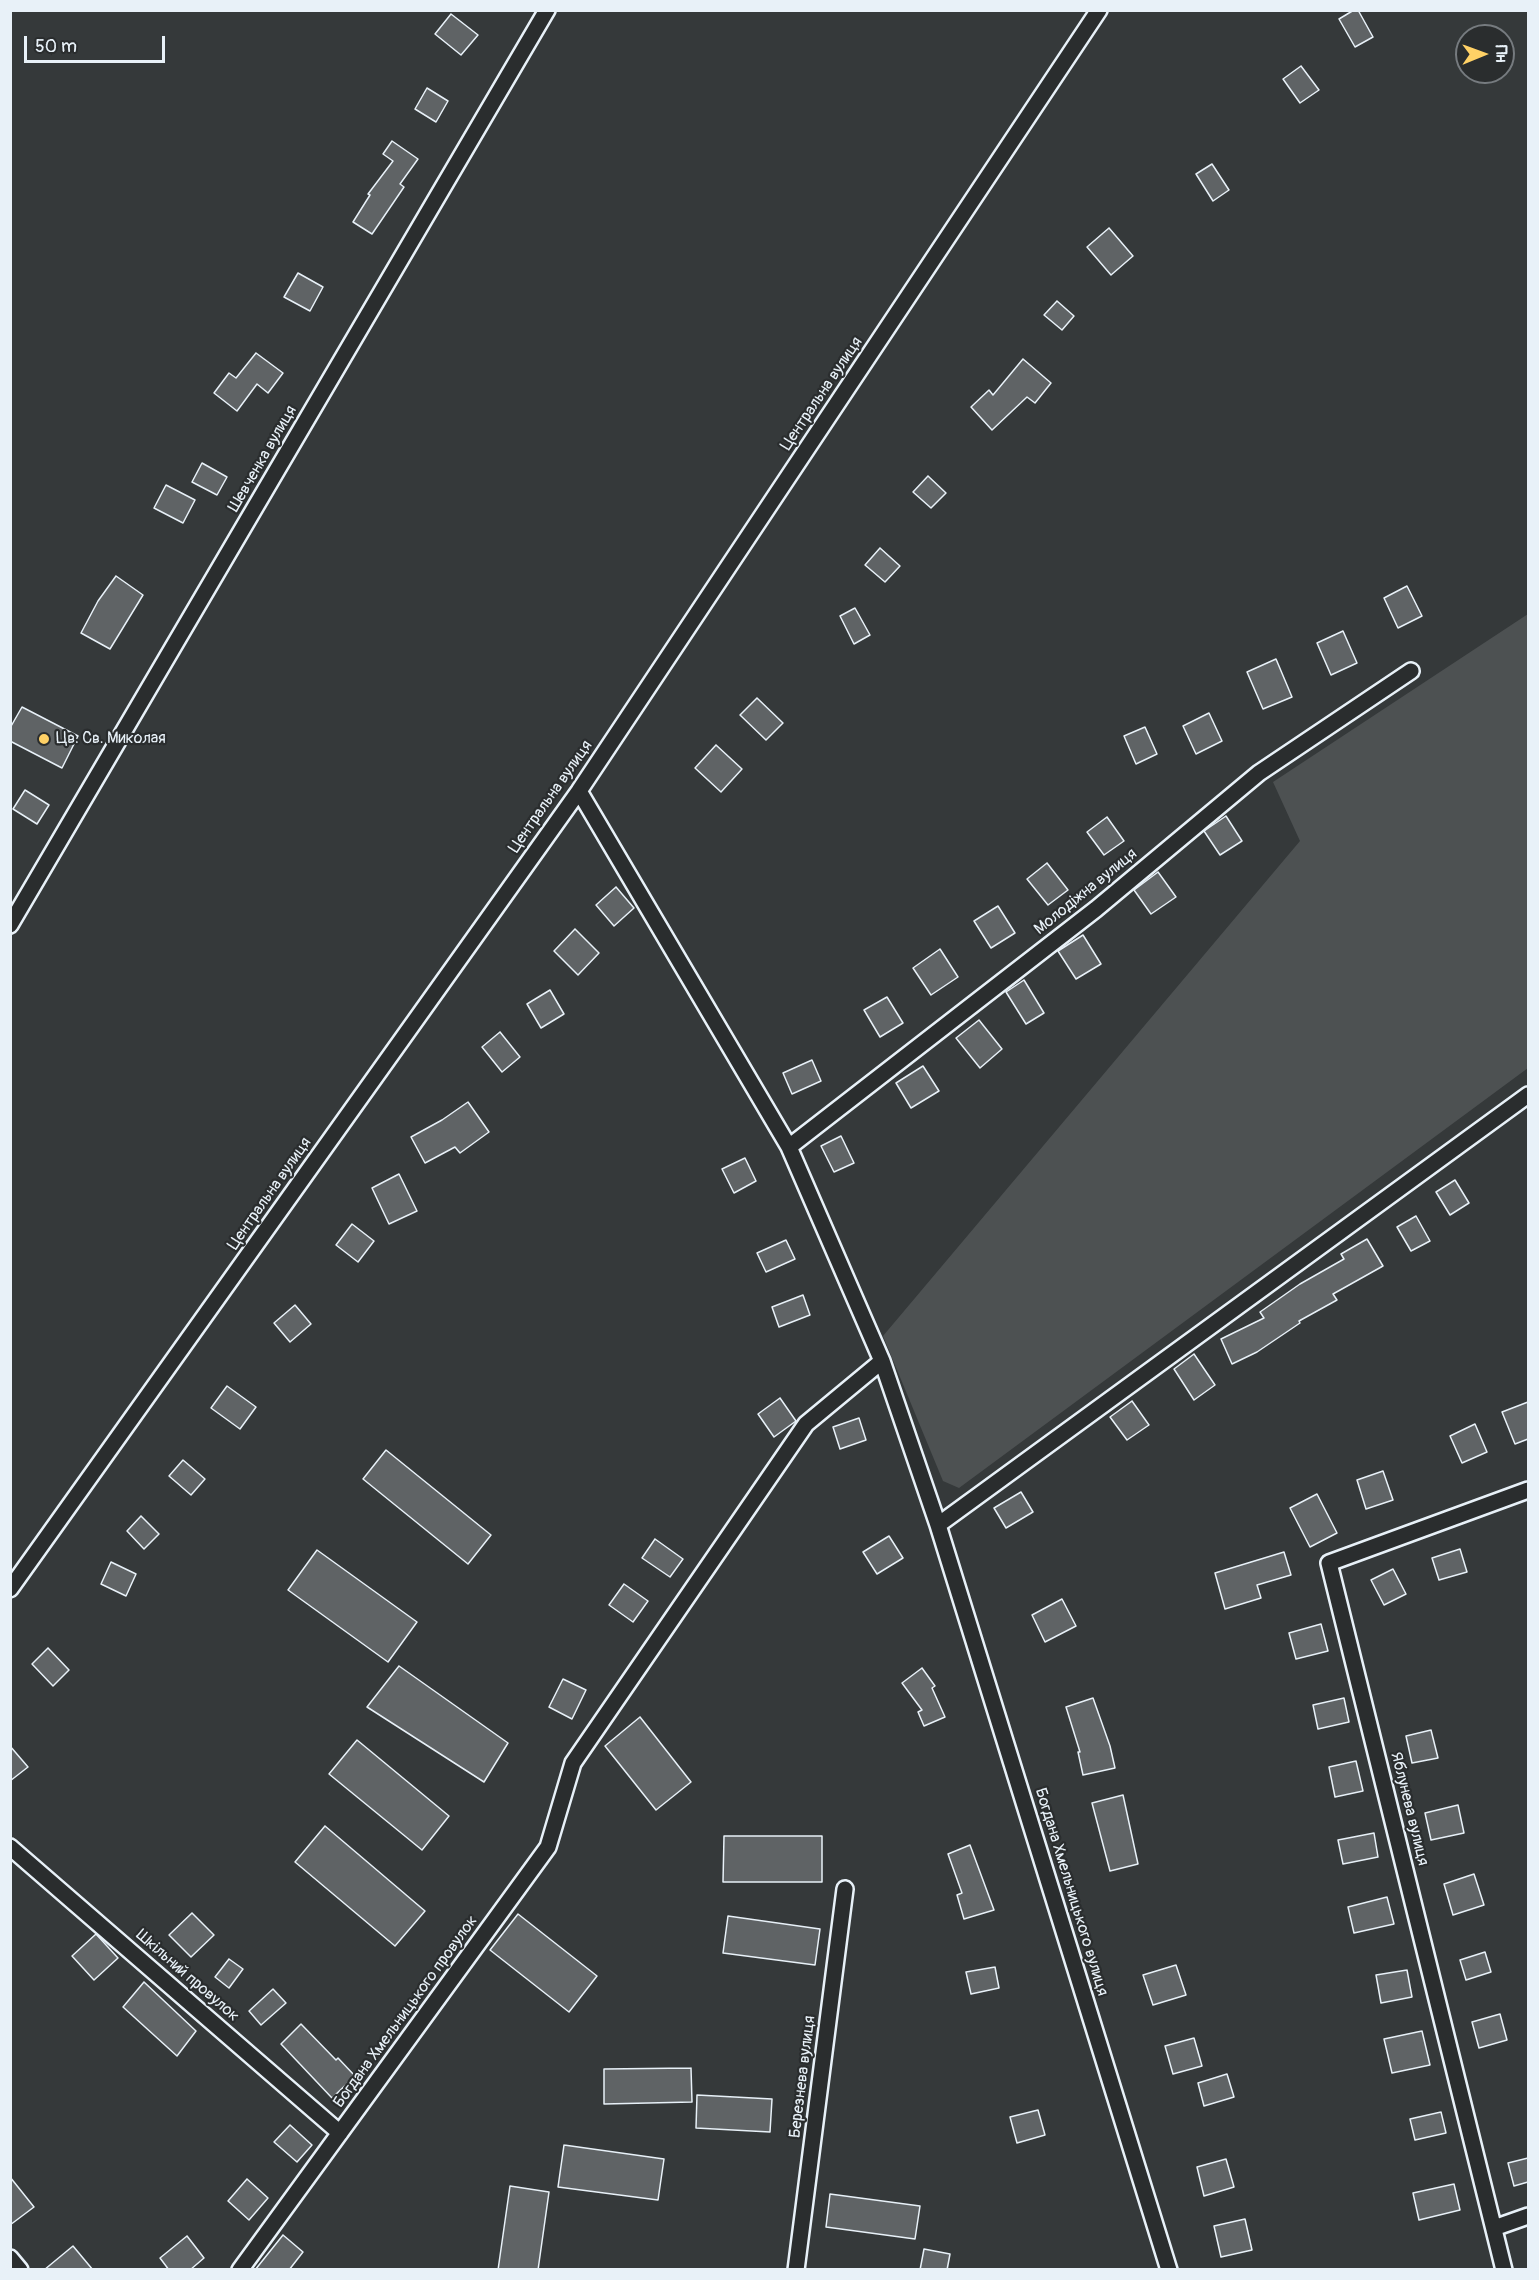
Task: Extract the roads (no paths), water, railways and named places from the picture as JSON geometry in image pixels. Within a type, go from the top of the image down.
[{"type":"street","name":"Шевченка вулиця","points":[[10,925],[547,10]]},
{"type":"street","name":"Центральна вулиця","points":[[10,1589],[579,791],[1099,10]]},
{"type":"street","name":"Молодіжна вулиця","points":[[789,1147],[1096,909],[1259,773],[1411,671]]},
{"type":"street","name":"Богдана Хмельницького вулиця","points":[[579,791],[789,1147],[882,1361],[938,1525],[1169,2270]]},
{"type":"street","points":[[938,1525],[1528,1095]]},
{"type":"street","name":"Богдана Хмельницького провулок","points":[[240,2270],[548,1847],[573,1763],[806,1424],[882,1361]]},
{"type":"street","name":"Яблунева вулиця","points":[[1504,2270],[1329,1563],[1528,1490]]},
{"type":"street","name":"Шкільний провулок","points":[[10,1847],[340,2133]]},
{"type":"street","name":"Березнева вулиця","points":[[796,2270],[845,1888]]},
{"type":"street","points":[[1494,2228],[1528,2216]]},
{"type":"street","points":[[10,2258],[20,2270]]},
{"type":"place","name":"Цв. Св. Миколая","points":[[44,739]]}]
